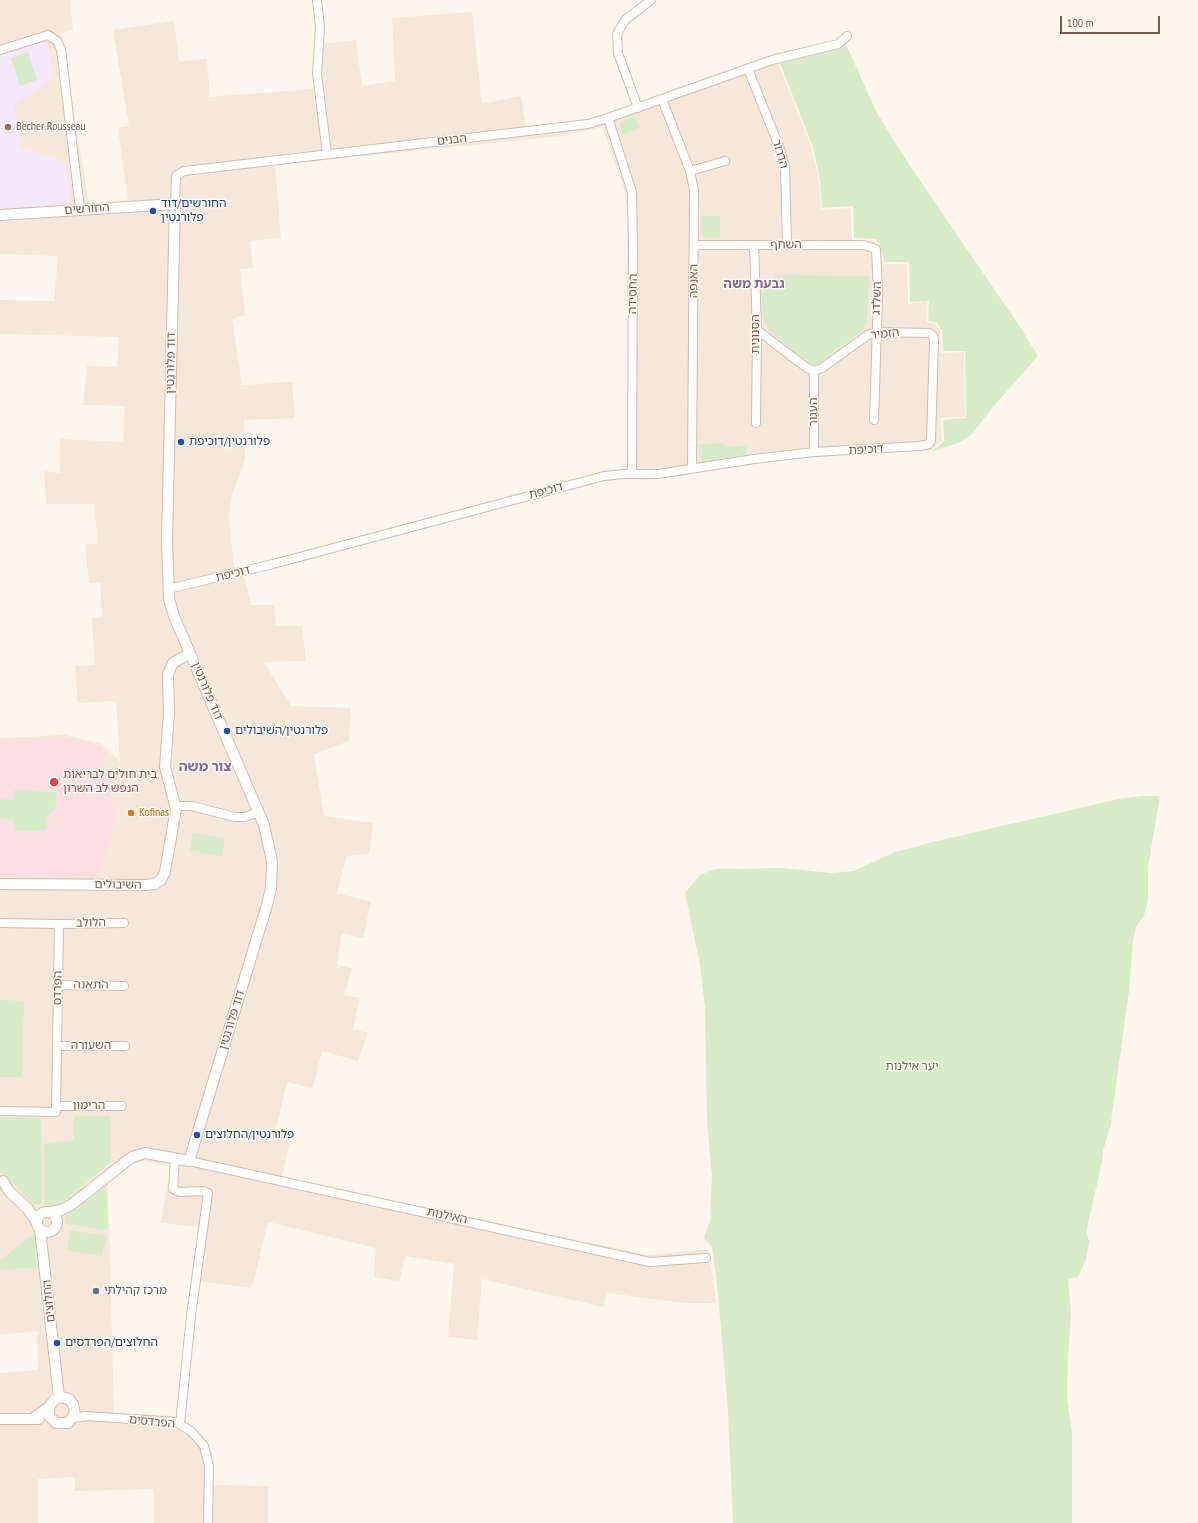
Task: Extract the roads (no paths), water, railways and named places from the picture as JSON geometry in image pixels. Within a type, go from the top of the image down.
[{"type":"street","points":[[317,0],[320,27],[317,74],[327,154]]},
{"type":"street","points":[[638,108],[618,53],[616,43],[617,34],[624,20],[651,0]]},
{"type":"street","points":[[0,50],[48,35],[57,41],[61,49],[80,209]]},
{"type":"street","name":"הבנים","points":[[175,204],[176,176],[184,171],[571,127],[608,118],[786,56],[838,44],[847,36]]},
{"type":"street","name":"הדרור","points":[[748,69],[780,149],[785,167],[787,245]]},
{"type":"street","name":"האנפה","points":[[662,99],[690,171],[694,190],[695,245],[692,469]]},
{"type":"street","name":"החסידה","points":[[608,118],[632,192],[632,474]]},
{"type":"street","points":[[690,171],[725,161]]},
{"type":"street","name":"החורשים","points":[[0,215],[175,204]]},
{"type":"street","name":"דוד פלורנטין","points":[[175,204],[167,539],[168,589],[174,616],[259,812],[270,844],[272,861],[271,888],[189,1160]]},
{"type":"street","name":"השחף","points":[[695,245],[864,245],[876,249]]},
{"type":"street","name":"הסנונית","points":[[754,245],[757,330],[756,423]]},
{"type":"street","name":"השלדג","points":[[874,420],[878,294],[876,249]]},
{"type":"street","points":[[757,330],[814,372]]},
{"type":"street","name":"הזמיר","points":[[814,372],[822,368],[862,337],[876,332],[924,332],[933,336],[931,441]]},
{"type":"street","name":"העגור","points":[[814,372],[814,452]]},
{"type":"street","name":"דוכיפת","points":[[168,589],[265,566],[594,478],[618,474],[650,475],[754,458],[814,452],[920,446],[929,444],[931,441]]},
{"type":"street","name":"השיבולים","points":[[0,884],[145,885],[155,884],[161,880],[165,872],[175,818],[175,806],[165,767],[169,714],[168,674],[173,663],[190,653]]},
{"type":"street","points":[[175,806],[192,806],[235,818],[245,817],[259,812]]},
{"type":"street","points":[[0,923],[59,924]]},
{"type":"street","name":"הלולב","points":[[59,924],[124,923]]},
{"type":"street","name":"הפרדס","points":[[56,1109],[59,924]]},
{"type":"street","name":"התאנה","points":[[58,985],[124,986]]},
{"type":"street","name":"השעורה","points":[[57,1046],[125,1046]]},
{"type":"street","name":"הרימון","points":[[0,1111],[122,1106]]},
{"type":"street","name":"החלוצים","points":[[47,1212],[61,1210],[71,1205],[132,1157],[145,1153],[189,1160]]},
{"type":"street","points":[[175,1158],[172,1189],[179,1192],[203,1191],[208,1193],[191,1316],[180,1424]]},
{"type":"street","name":"האילנות","points":[[189,1160],[650,1262],[706,1258]]},
{"type":"street","points":[[1,1185],[15,1196],[24,1205],[34,1215],[39,1226],[46,1232],[55,1227],[55,1215],[24,1205]]},
{"type":"street","name":"החלוצים","points":[[43,1253],[55,1227],[71,1205]]},
{"type":"street","points":[[39,1226],[39,1217],[47,1212]]},
{"type":"street","name":"החלוצים","points":[[39,1226],[59,1397]]},
{"type":"street","points":[[0,1419],[51,1419],[61,1424],[68,1423],[74,1413],[69,1399],[59,1397],[52,1401],[48,1411],[51,1419]]},
{"type":"street","points":[[32,1419],[49,1407]]},
{"type":"street","name":"הפרדסים","points":[[74,1413],[86,1416],[176,1422],[191,1430],[204,1446],[209,1466],[208,1523]]},
{"type":"place","name":"Becher Rousseau","points":[[8,127]]},
{"type":"place","name":"החורשים/דוד פלורנטין","points":[[153,211]]},
{"type":"place","name":"פלורנטין/דוכיפת","points":[[181,442]]},
{"type":"place","name":"פלורנטין/השיבולים","points":[[227,731]]},
{"type":"place","name":"בית חולים לבריאות הנפש לב השרון","points":[[54,782]]},
{"type":"place","name":"Kofinas","points":[[131,813]]},
{"type":"place","name":"פלורנטין/החלוצים","points":[[197,1135]]},
{"type":"place","name":"מרכז קהילתי","points":[[96,1291]]},
{"type":"place","name":"החלוצים/הפרדסים","points":[[57,1343]]},
{"type":"district","name":"גבעת משה","points":[[754,284]]},
{"type":"district","name":"צור משה","points":[[205,767]]},
{"type":"park label","name":"יער אילנות","points":[[912,1067]]}]
